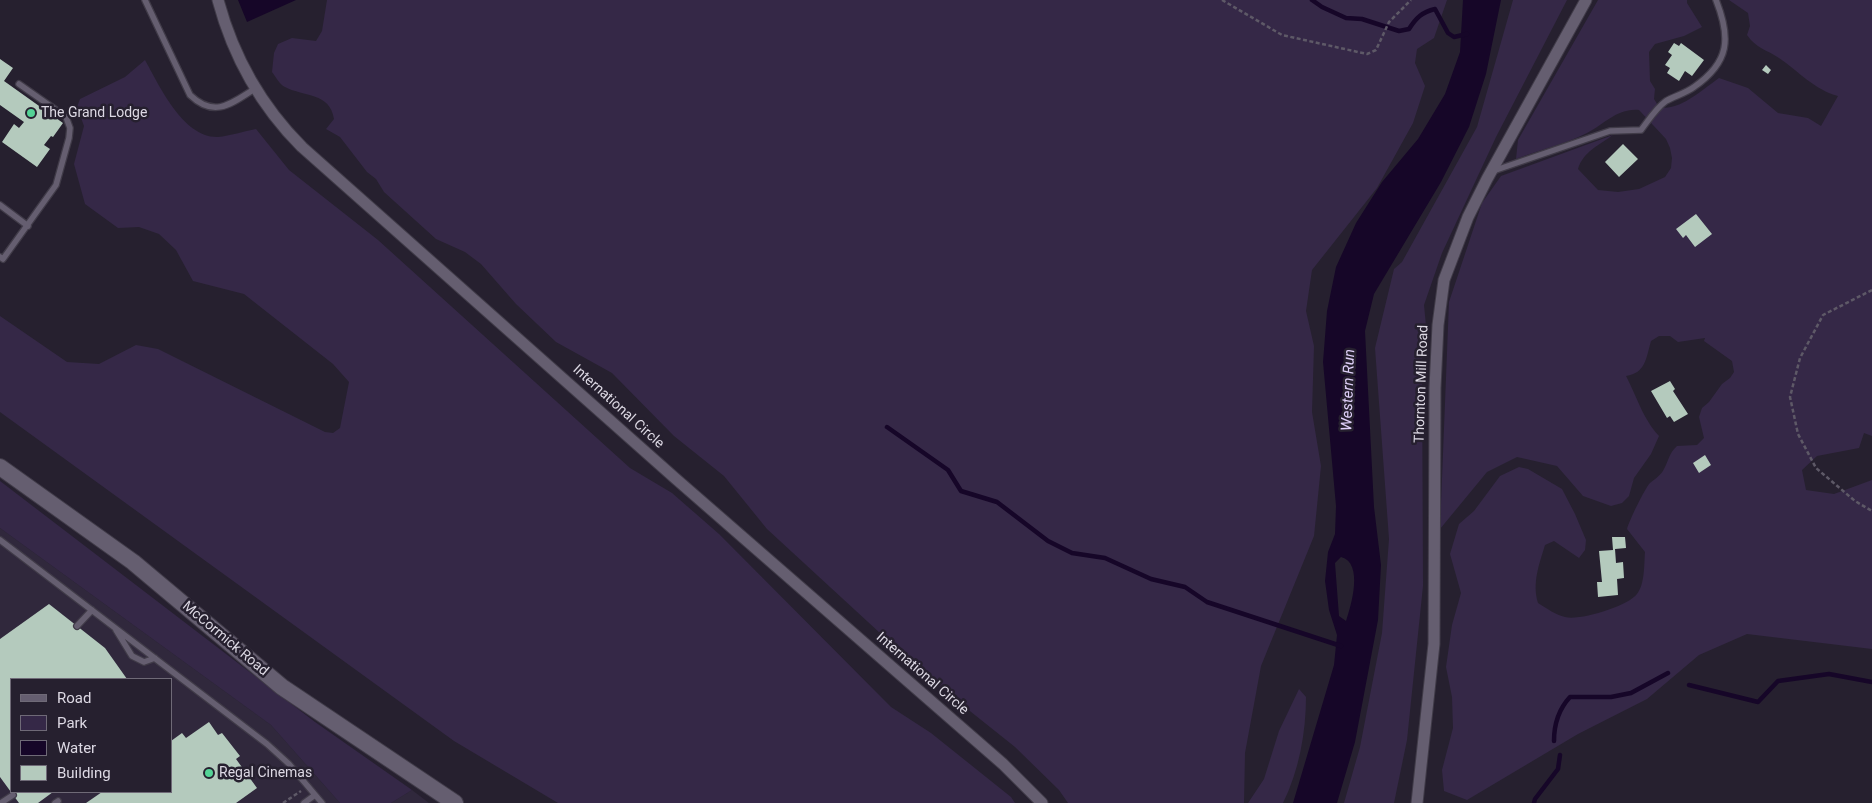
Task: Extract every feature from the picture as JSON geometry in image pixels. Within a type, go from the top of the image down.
[{"type":"main road","name":"McCormick Road","points":[[0,467],[133,562],[282,687],[455,803]]},
{"type":"street","name":"International Circle","points":[[218,0],[230,38],[256,88],[281,125],[302,147],[676,479],[1003,764],[1042,803]]},
{"type":"street","name":"Thornton Mill Road","points":[[1417,803],[1434,644],[1435,388],[1438,324],[1444,280],[1455,248],[1491,172],[1586,0]]},
{"type":"lane","points":[[145,0],[190,95],[198,103],[211,108],[224,107],[256,88]]},
{"type":"lane","points":[[1491,172],[1610,131],[1641,130],[1665,102],[1694,87],[1720,62],[1727,40],[1722,15],[1716,0]]},
{"type":"lane","points":[[0,257],[3,259],[56,185],[63,168],[70,128],[66,116],[18,84]]},
{"type":"lane","points":[[0,205],[28,226]]},
{"type":"lane","points":[[0,540],[267,744],[289,764],[322,803]]},
{"type":"lane","points":[[77,626],[92,610]]},
{"type":"lane","points":[[115,628],[132,656],[144,662],[154,658]]},
{"type":"lane","points":[[1,803],[13,795]]},
{"type":"lane","points":[[304,803],[315,795]]},
{"type":"path","points":[[1222,0],[1282,35],[1367,54],[1376,50],[1389,22],[1410,0]]},
{"type":"path","points":[[1872,290],[1823,315],[1800,358],[1790,397],[1798,434],[1816,468],[1855,501],[1872,511]]},
{"type":"path","points":[[283,803],[308,786]]},
{"type":"shaded area","points":[[0,528],[271,725],[340,803],[0,803]]},
{"type":"shaded area","points":[[412,790],[429,803],[391,803]]},
{"type":"green space","points":[[327,0],[1447,0],[1434,38],[1417,49],[1415,63],[1425,86],[1413,123],[1377,188],[1312,270],[1306,311],[1314,346],[1312,412],[1321,466],[1314,536],[1261,666],[1245,753],[1244,803],[1068,803],[1059,790],[1015,747],[931,680],[767,529],[724,476],[674,436],[612,373],[556,342],[516,304],[481,264],[465,252],[436,239],[384,192],[376,179],[367,172],[340,137],[326,129],[334,119],[332,110],[327,104],[315,97],[281,85],[272,72],[274,53],[278,44],[292,38],[316,41],[322,31]]},
{"type":"green space","points":[[1513,0],[1567,0],[1496,137],[1442,253],[1424,305],[1427,336],[1422,357],[1423,586],[1407,740],[1394,803],[1344,803],[1360,747],[1382,633],[1389,539],[1375,348],[1394,269],[1402,262],[1477,127]]},
{"type":"green space","points":[[1598,0],[1687,0],[1702,27],[1684,36],[1655,44],[1649,52],[1650,81],[1655,89],[1654,99],[1659,107],[1667,108],[1683,103],[1719,78],[1748,88],[1778,113],[1808,118],[1821,126],[1838,96],[1814,85],[1779,58],[1754,43],[1747,35],[1750,26],[1748,13],[1729,0],[1872,0],[1872,436],[1864,433],[1859,448],[1817,456],[1802,470],[1806,490],[1834,494],[1872,480],[1872,649],[1747,634],[1699,655],[1647,699],[1578,734],[1467,800],[1444,791],[1442,770],[1453,728],[1452,697],[1446,667],[1452,625],[1461,593],[1450,554],[1459,524],[1474,511],[1500,476],[1519,467],[1528,469],[1562,489],[1586,540],[1585,550],[1579,558],[1554,541],[1545,545],[1536,581],[1538,603],[1558,615],[1572,618],[1603,612],[1632,599],[1640,590],[1644,574],[1645,552],[1627,529],[1634,512],[1650,483],[1663,471],[1674,449],[1677,446],[1697,445],[1704,438],[1699,417],[1702,408],[1734,372],[1732,361],[1704,341],[1705,338],[1678,342],[1670,336],[1659,336],[1651,341],[1644,364],[1638,372],[1626,376],[1644,415],[1659,436],[1651,454],[1634,478],[1629,496],[1622,503],[1611,506],[1583,496],[1557,466],[1517,457],[1487,472],[1440,529],[1449,302],[1482,203],[1501,176],[1613,135],[1588,153],[1578,169],[1598,190],[1618,192],[1639,189],[1665,177],[1671,168],[1672,158],[1666,139],[1639,110],[1624,111],[1579,137],[1516,159],[1518,140]]},
{"type":"green space","points":[[145,60],[165,96],[183,120],[205,135],[218,137],[256,129],[289,170],[378,240],[630,468],[672,493],[719,534],[891,707],[931,733],[1011,797],[1015,803],[558,803],[454,741],[0,412],[0,316],[67,362],[99,364],[136,345],[158,349],[325,432],[333,433],[340,428],[349,382],[333,364],[244,294],[193,281],[176,250],[159,234],[139,227],[118,228],[85,204],[74,164],[84,126],[77,107],[80,99],[125,77]]},
{"type":"green space","points":[[0,481],[315,722],[412,790],[391,803],[340,803],[271,725],[0,528]]},
{"type":"green space","points":[[1299,689],[1306,697],[1305,724],[1297,765],[1289,791],[1283,803],[1248,803],[1264,779],[1279,731]]},
{"type":"water","points":[[238,0],[296,0],[247,22]]},
{"type":"water","name":"Western Run","points":[[1463,0],[1501,0],[1486,74],[1469,127],[1441,182],[1374,294],[1365,331],[1374,507],[1381,565],[1378,620],[1355,742],[1337,803],[1293,803],[1334,665],[1337,635],[1329,610],[1325,581],[1328,552],[1335,534],[1336,506],[1323,362],[1327,311],[1336,267],[1356,223],[1382,182],[1418,139],[1445,94],[1460,52]],"holes":[[[1341,557],[1348,561],[1352,567],[1354,586],[1351,606],[1346,621],[1339,616],[1335,563]]]},
{"type":"building","points":[[1674,43],[1679,46],[1681,43],[1704,60],[1692,76],[1685,71],[1679,81],[1667,73],[1670,68],[1665,65],[1672,55],[1668,52]]},
{"type":"building","name":"The Grand Lodge","points":[[0,59],[13,68],[4,81],[63,123],[53,137],[51,136],[44,145],[50,149],[37,167],[2,142],[14,124],[19,128],[24,122],[0,105]]},
{"type":"building","points":[[1766,65],[1771,70],[1768,74],[1762,70]]},
{"type":"building","points":[[1623,144],[1638,159],[1619,177],[1605,162]]},
{"type":"building","points":[[1696,214],[1712,234],[1695,247],[1686,235],[1683,238],[1676,229]]},
{"type":"building","points":[[1670,381],[1675,389],[1673,391],[1688,414],[1674,422],[1670,416],[1667,418],[1651,391]]},
{"type":"building","points":[[1705,455],[1711,465],[1699,473],[1693,463]]},
{"type":"building","points":[[1612,537],[1625,537],[1626,548],[1615,549],[1616,563],[1623,562],[1624,578],[1617,579],[1618,595],[1598,597],[1597,582],[1602,582],[1599,551],[1613,550]]},
{"type":"building","points":[[49,604],[105,648],[126,678],[10,678],[10,791],[0,777],[0,639]]},
{"type":"building","name":"Regal Cinemas","points":[[209,722],[218,735],[222,733],[240,756],[236,759],[257,788],[236,803],[86,803],[101,793],[172,793],[172,740],[182,733],[186,738]]},
{"type":"building","points":[[12,793],[52,793],[38,803],[19,803]]},
{"type":"waterway","points":[[1312,0],[1322,7],[1346,18],[1362,19],[1399,31],[1409,29],[1420,16],[1435,9],[1448,33],[1454,37],[1467,34]]},
{"type":"waterway","points":[[887,427],[948,470],[961,491],[997,502],[1048,541],[1072,553],[1105,558],[1151,579],[1185,587],[1207,602],[1341,646]]},
{"type":"waterway","points":[[1554,741],[1558,718],[1562,707],[1570,697],[1611,697],[1631,693],[1668,673]]},
{"type":"waterway","points":[[1689,685],[1758,702],[1778,681],[1829,674],[1872,682]]},
{"type":"waterway","points":[[1534,803],[1558,769],[1560,755]]},
{"type":"place","name":"The Grand Lodge","points":[[31,113]]},
{"type":"place","name":"Regal Cinemas","points":[[209,773]]}]
